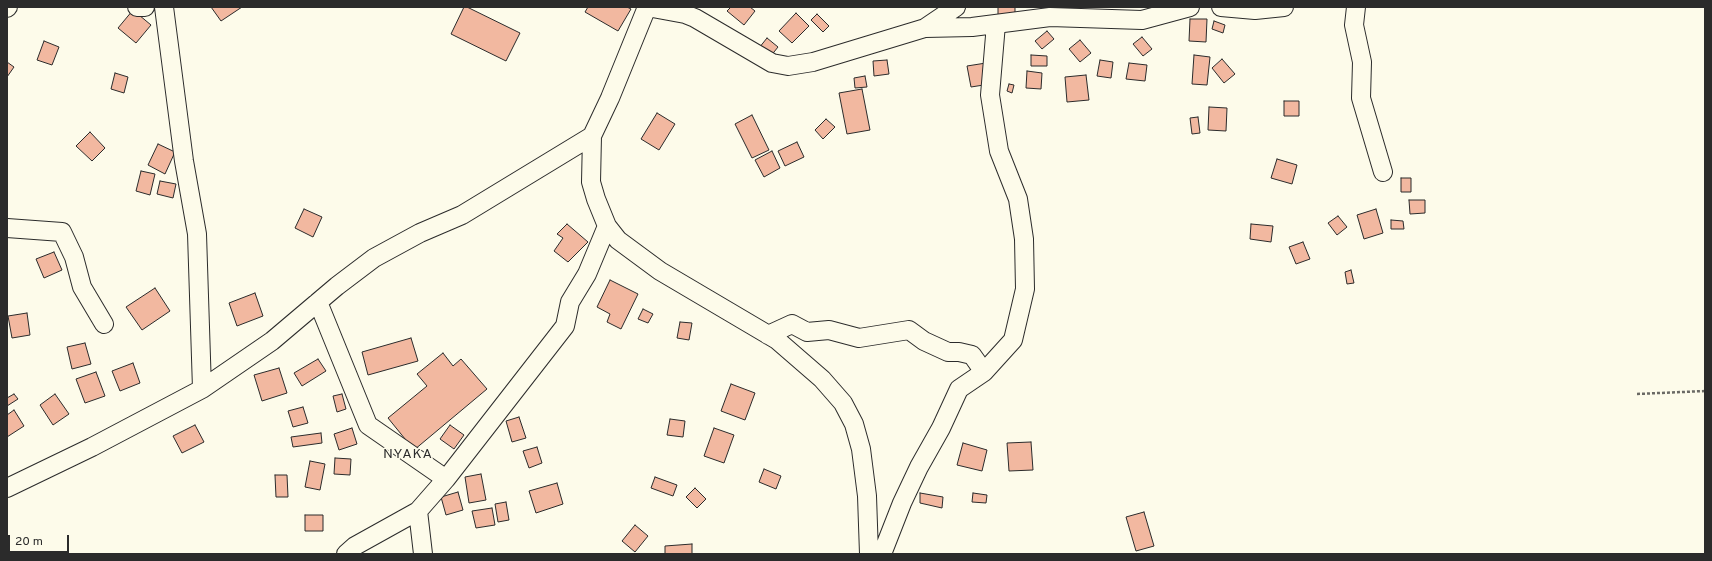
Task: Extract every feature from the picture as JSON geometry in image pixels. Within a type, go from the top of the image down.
[{"type":"street","points":[[137,7],[145,7]]},
{"type":"street","points":[[164,7],[184,161],[197,234],[202,389]]},
{"type":"street","points":[[869,554],[867,496],[861,450],[854,424],[843,403],[822,379],[777,340],[655,268],[618,240],[607,226],[591,182],[592,136],[610,98],[647,7],[685,14],[695,18],[772,63],[781,66],[813,62],[925,28],[972,27],[1050,17],[1142,20],[1190,7]]},
{"type":"street","points":[[925,28],[956,7]]},
{"type":"street","points":[[1221,7],[1256,10],[1284,7]]},
{"type":"street","points":[[1356,7],[1354,25],[1362,62],[1361,98],[1383,172]]},
{"type":"street","points":[[882,554],[916,473],[941,428],[959,389],[984,372],[1013,340],[1025,289],[1024,239],[1018,199],[999,151],[990,96],[996,24]]},
{"type":"street","points":[[7,488],[92,448],[202,389],[272,341],[318,302],[374,258],[420,234],[462,215],[592,136]]},
{"type":"street","points":[[346,554],[355,546],[418,511],[446,479],[565,326],[570,302],[587,274],[593,255],[607,226]]},
{"type":"street","points":[[7,228],[62,232],[74,257],[82,287],[104,324]]},
{"type":"street","points":[[318,302],[368,425],[446,479]]},
{"type":"street","points":[[768,335],[792,324],[807,332],[829,330],[859,338],[909,330],[924,341],[948,352],[959,352],[972,355],[984,372]]},
{"type":"street","points":[[418,511],[423,554]]},
{"type":"path","points":[[1637,394],[1705,391]]},
{"type":"building","points":[[211,7],[242,7],[221,21]]},
{"type":"building","points":[[464,7],[467,7],[520,33],[506,61],[451,34]]},
{"type":"building","points":[[588,7],[627,7],[631,9],[618,31],[585,12]]},
{"type":"building","points":[[731,7],[750,7],[755,11],[744,25],[727,11]]},
{"type":"building","points":[[998,7],[1015,7],[1015,15],[998,16]]},
{"type":"building","points":[[133,10],[151,25],[136,43],[118,28]]},
{"type":"building","points":[[796,13],[809,26],[792,43],[779,31]]},
{"type":"building","points":[[817,14],[829,26],[823,32],[811,20]]},
{"type":"building","points":[[1190,19],[1207,19],[1206,42],[1189,41]]},
{"type":"building","points":[[1214,21],[1225,25],[1223,33],[1212,29]]},
{"type":"building","points":[[1047,31],[1054,39],[1042,49],[1035,41]]},
{"type":"building","points":[[1142,37],[1152,49],[1143,56],[1133,44]]},
{"type":"building","points":[[767,38],[778,47],[770,57],[759,48]]},
{"type":"building","points":[[1080,40],[1091,53],[1080,62],[1069,49]]},
{"type":"building","points":[[44,41],[59,47],[52,65],[37,60]]},
{"type":"building","points":[[1031,55],[1047,56],[1047,66],[1031,66]]},
{"type":"building","points":[[1194,55],[1210,57],[1207,85],[1192,84]]},
{"type":"building","points":[[1222,59],[1235,74],[1224,83],[1212,68]]},
{"type":"building","points":[[887,60],[889,74],[874,76],[873,61]]},
{"type":"building","points":[[1100,60],[1113,62],[1111,78],[1097,76]]},
{"type":"building","points":[[7,62],[14,67],[7,77]]},
{"type":"building","points":[[986,63],[990,84],[971,87],[967,66]]},
{"type":"building","points":[[1129,63],[1147,65],[1145,81],[1126,79]]},
{"type":"building","points":[[1027,71],[1042,73],[1041,89],[1026,88]]},
{"type":"building","points":[[115,73],[128,77],[124,93],[111,89]]},
{"type":"building","points":[[1086,75],[1089,100],[1067,102],[1065,77]]},
{"type":"building","points":[[865,76],[867,87],[855,88],[854,78]]},
{"type":"building","points":[[1009,84],[1014,85],[1012,93],[1007,91]]},
{"type":"building","points":[[862,89],[870,130],[847,134],[839,93]]},
{"type":"building","points":[[1284,101],[1299,101],[1299,116],[1284,116]]},
{"type":"building","points":[[1209,107],[1227,108],[1226,131],[1208,130]]},
{"type":"building","points":[[657,113],[675,124],[659,150],[641,139]]},
{"type":"building","points":[[752,115],[769,150],[752,158],[735,124]]},
{"type":"building","points":[[1198,117],[1200,133],[1192,134],[1190,118]]},
{"type":"building","points":[[826,119],[835,127],[823,139],[815,130]]},
{"type":"building","points":[[90,132],[105,148],[92,161],[76,146]]},
{"type":"building","points":[[797,142],[804,157],[785,166],[778,151]]},
{"type":"building","points":[[158,144],[175,152],[165,174],[148,165]]},
{"type":"building","points":[[772,151],[780,168],[764,177],[755,160]]},
{"type":"building","points":[[1277,159],[1297,165],[1292,184],[1271,178]]},
{"type":"building","points":[[141,171],[155,174],[150,195],[136,191]]},
{"type":"building","points":[[1401,178],[1411,178],[1411,192],[1401,192]]},
{"type":"building","points":[[160,181],[176,184],[173,198],[157,194]]},
{"type":"building","points":[[1409,200],[1425,200],[1425,213],[1410,214]]},
{"type":"building","points":[[304,209],[322,217],[313,237],[295,228]]},
{"type":"building","points":[[1376,209],[1383,233],[1364,239],[1357,215]]},
{"type":"building","points":[[1338,216],[1347,227],[1337,235],[1328,223]]},
{"type":"building","points":[[1391,220],[1403,221],[1404,229],[1391,229]]},
{"type":"building","points":[[567,224],[588,242],[568,262],[554,251],[563,238],[557,234]]},
{"type":"building","points":[[1251,224],[1273,226],[1271,242],[1250,239]]},
{"type":"building","points":[[1303,242],[1310,259],[1296,264],[1289,247]]},
{"type":"building","points":[[54,252],[62,270],[44,278],[36,259]]},
{"type":"building","points":[[1351,270],[1354,283],[1347,284],[1345,272]]},
{"type":"building","points":[[610,280],[638,294],[621,329],[607,322],[610,314],[597,307]]},
{"type":"building","points":[[155,288],[170,311],[142,330],[126,307]]},
{"type":"building","points":[[255,293],[263,316],[237,326],[229,303]]},
{"type":"building","points":[[643,309],[653,314],[648,323],[638,319]]},
{"type":"building","points":[[27,313],[30,335],[12,338],[8,316]]},
{"type":"building","points":[[680,322],[692,323],[689,340],[677,338]]},
{"type":"building","points":[[411,338],[418,361],[368,375],[362,352]]},
{"type":"building","points":[[85,343],[91,364],[72,369],[67,347]]},
{"type":"building","points":[[443,353],[453,366],[461,359],[487,389],[414,450],[388,418],[427,386],[417,374]]},
{"type":"building","points":[[318,359],[326,371],[302,386],[294,373]]},
{"type":"building","points":[[133,363],[140,383],[120,391],[112,371]]},
{"type":"building","points":[[279,368],[287,393],[262,401],[254,375]]},
{"type":"building","points":[[96,372],[105,396],[85,403],[76,379]]},
{"type":"building","points":[[731,384],[755,393],[745,420],[721,411]]},
{"type":"building","points":[[14,394],[18,399],[7,406],[7,398]]},
{"type":"building","points":[[55,394],[69,414],[53,425],[40,405]]},
{"type":"building","points":[[342,394],[346,409],[337,412],[333,396]]},
{"type":"building","points":[[303,407],[308,423],[293,427],[288,411]]},
{"type":"building","points":[[14,410],[24,426],[7,437],[7,415]]},
{"type":"building","points":[[519,417],[526,438],[512,442],[506,421]]},
{"type":"building","points":[[670,419],[685,421],[683,437],[667,435]]},
{"type":"building","points":[[195,425],[204,442],[182,453],[173,436]]},
{"type":"building","points":[[450,425],[464,435],[454,449],[440,439]]},
{"type":"building","points":[[352,428],[357,444],[339,450],[334,434]]},
{"type":"building","points":[[714,428],[734,435],[724,463],[704,456]]},
{"type":"building","points":[[321,433],[322,443],[293,447],[291,437]]},
{"type":"building","points":[[1031,442],[1033,470],[1009,471],[1007,443]]},
{"type":"building","points":[[963,443],[987,450],[982,471],[957,465]]},
{"type":"building","points":[[537,447],[542,463],[529,468],[523,451]]},
{"type":"building","points":[[335,458],[351,459],[350,475],[334,474]]},
{"type":"building","points":[[310,461],[325,464],[320,490],[305,487]]},
{"type":"building","points":[[764,469],[781,476],[776,489],[759,482]]},
{"type":"building","points":[[481,474],[486,500],[469,503],[465,477]]},
{"type":"building","points":[[275,475],[287,475],[288,497],[276,497]]},
{"type":"building","points":[[655,477],[677,485],[673,496],[651,488]]},
{"type":"building","points":[[557,483],[563,504],[536,513],[529,491]]},
{"type":"building","points":[[695,488],[706,499],[697,508],[686,497]]},
{"type":"building","points":[[458,492],[463,510],[446,515],[441,497]]},
{"type":"building","points":[[920,493],[943,497],[942,508],[920,503]]},
{"type":"building","points":[[973,493],[987,495],[986,503],[972,502]]},
{"type":"building","points":[[506,502],[509,520],[498,522],[495,504]]},
{"type":"building","points":[[492,508],[495,525],[476,528],[472,511]]},
{"type":"building","points":[[1144,512],[1154,546],[1136,551],[1126,517]]},
{"type":"building","points":[[305,515],[323,515],[323,531],[305,531]]},
{"type":"building","points":[[635,525],[648,536],[635,552],[622,541]]},
{"type":"building","points":[[692,544],[692,554],[665,554],[665,546]]},
{"type":"district","name":"NYAKA","points":[[408,455]]}]
